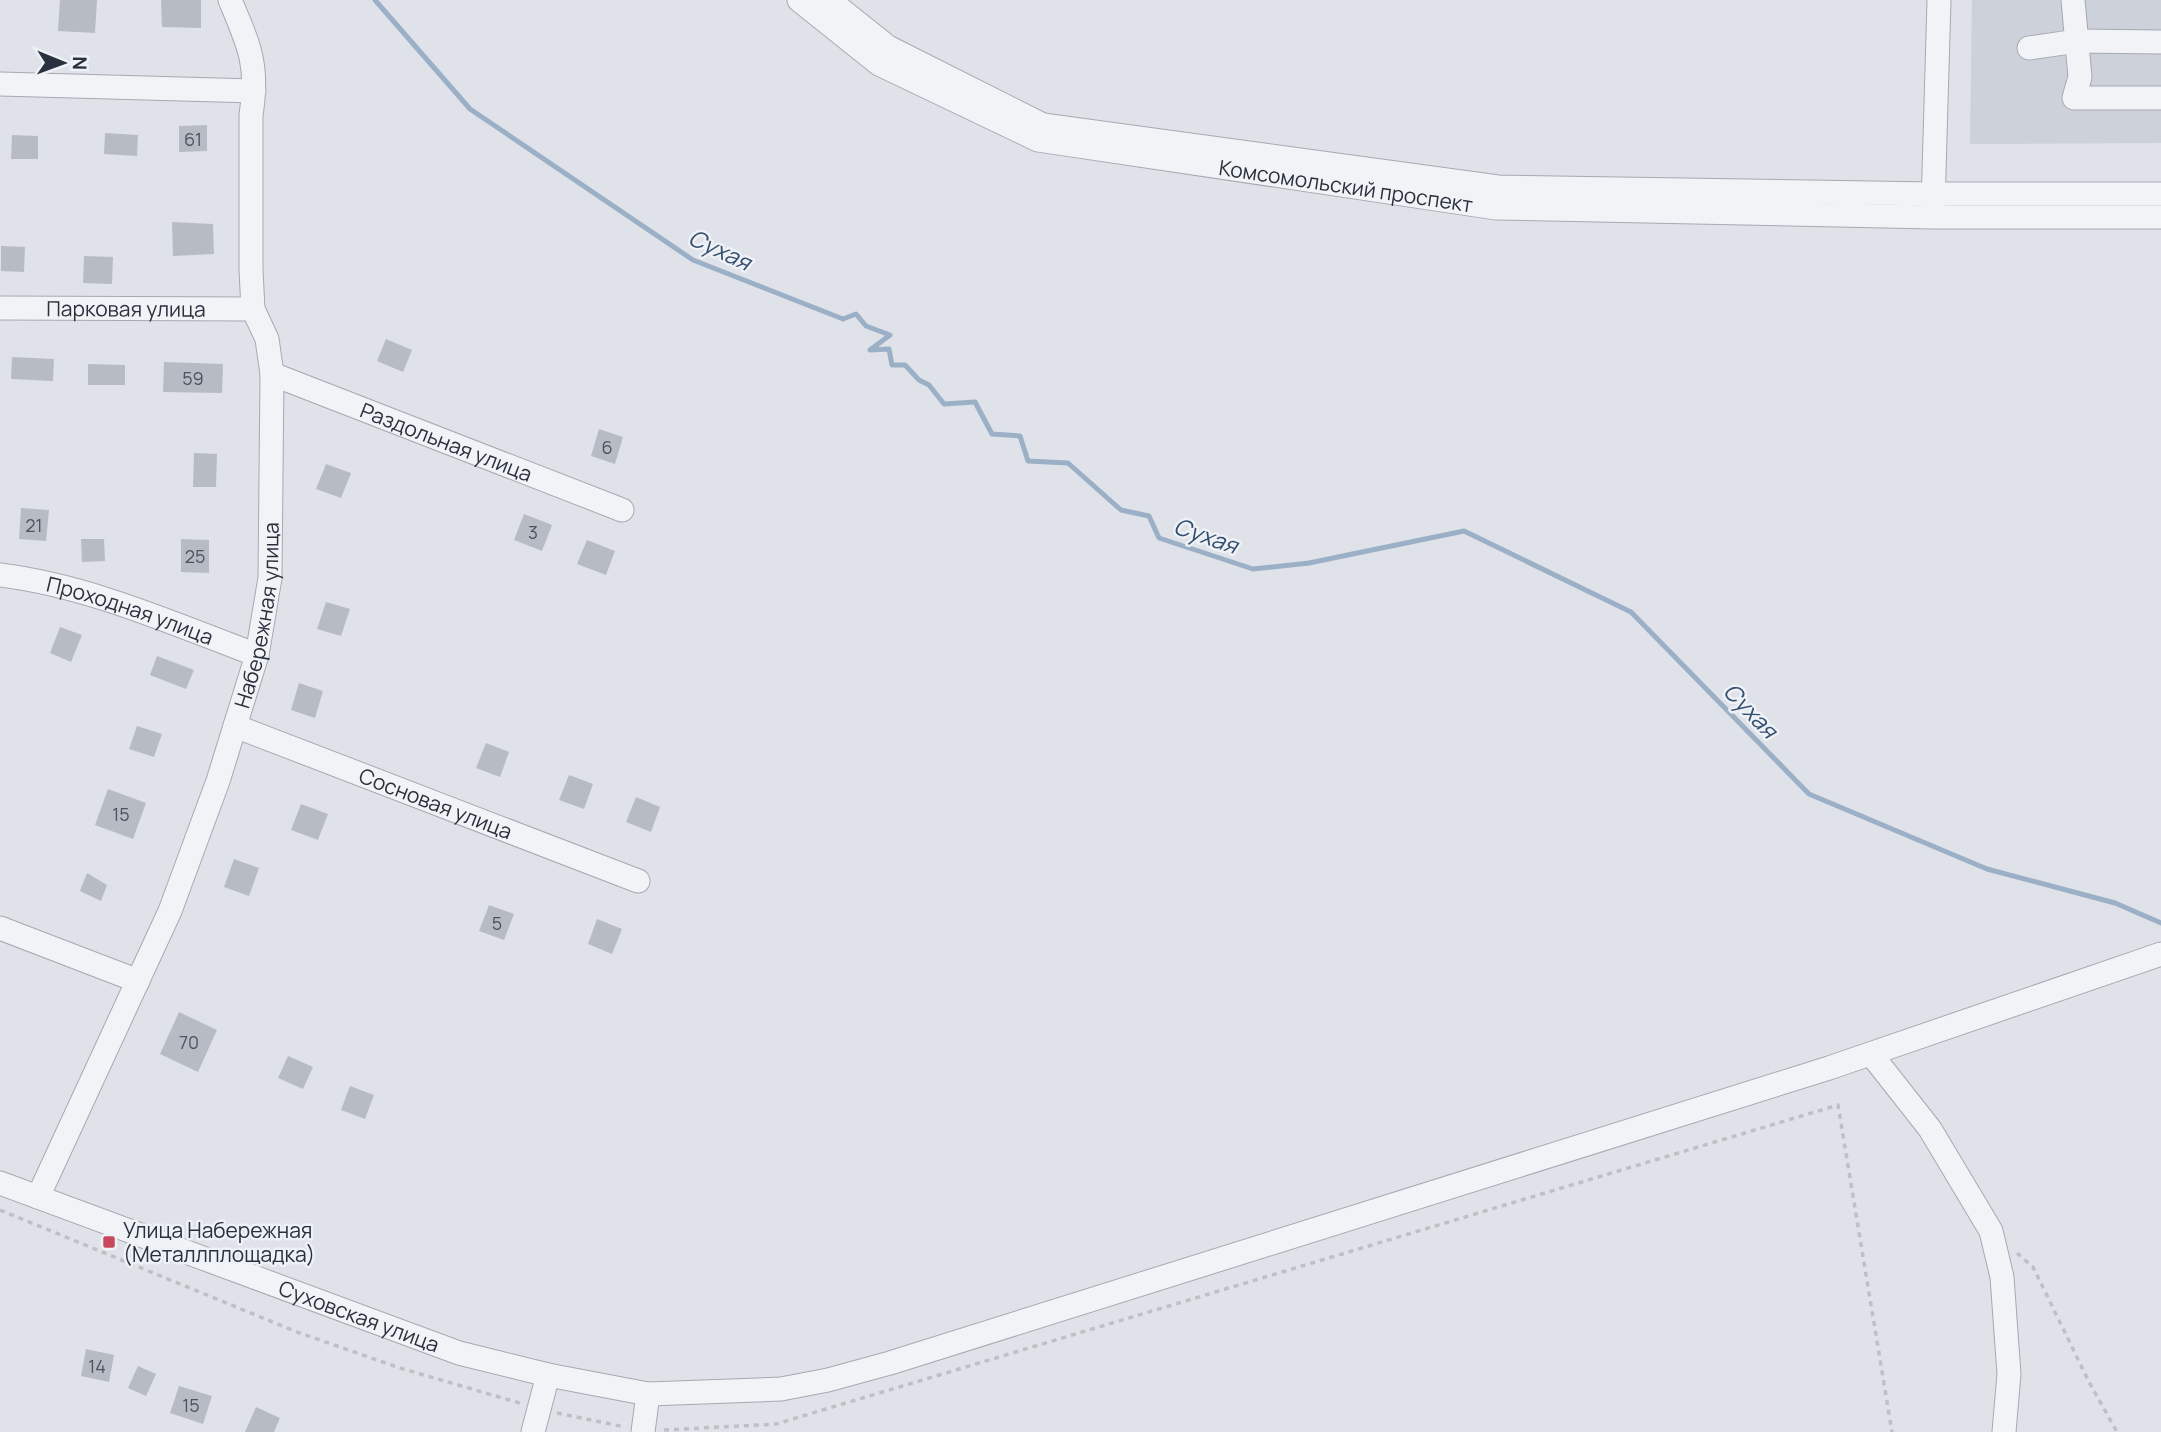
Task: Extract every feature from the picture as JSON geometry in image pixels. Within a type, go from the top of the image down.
[{"type":"street","name":"Набережная улица","points":[[38,1197],[170,911],[218,781],[257,655],[270,578],[272,374],[267,339],[253,310],[251,270],[253,58],[230,0]]},
{"type":"street","name":"Комсомольский проспект","points":[[799,0],[879,64],[1038,140],[1496,208],[1933,206]]},
{"type":"street","name":"Комсомольский проспект","points":[[829,0],[888,47],[1043,125],[1498,187],[1933,206]]},
{"type":"street","points":[[1933,206],[1939,0]]},
{"type":"street","points":[[2073,0],[2080,77],[2074,99],[2161,98]]},
{"type":"street","points":[[2029,48],[2077,41],[2161,42]]},
{"type":"street","points":[[0,84],[254,91]]},
{"type":"street","points":[[1933,206],[2161,194]]},
{"type":"street","points":[[1933,206],[2161,217]]},
{"type":"street","name":"Парковая улица","points":[[0,308],[253,310]]},
{"type":"street","name":"Раздольная улица","points":[[272,374],[622,510]]},
{"type":"street","name":"Проходная улица","points":[[0,575],[27,579],[118,603],[257,655]]},
{"type":"street","name":"Сосновая улица","points":[[235,726],[638,881]]},
{"type":"street","points":[[0,928],[138,981]]},
{"type":"street","name":"Суховская улица","points":[[0,1183],[458,1353],[548,1375],[648,1394],[781,1389],[828,1380],[890,1363],[1871,1054],[2161,954]]},
{"type":"street","points":[[1871,1054],[1930,1129],[1991,1231],[2001,1277],[2009,1374],[2004,1432]]},
{"type":"street","points":[[533,1432],[548,1375]]},
{"type":"street","points":[[643,1432],[648,1394]]},
{"type":"path","points":[[0,1210],[297,1332],[400,1368],[538,1409],[643,1432],[776,1424],[1838,1105],[1892,1432]]},
{"type":"path","points":[[1991,1231],[2033,1267],[2089,1382],[2117,1432]]},
{"type":"shaded area","points":[[1972,0],[2161,0],[2161,143],[1970,144]]},
{"type":"building","points":[[60,0],[97,0],[95,33],[58,31]]},
{"type":"building","points":[[161,0],[201,0],[201,28],[162,27]]},
{"type":"building","points":[[207,125],[207,151],[179,152],[179,126]]},
{"type":"building","points":[[105,133],[138,135],[137,156],[104,154]]},
{"type":"building","points":[[12,135],[38,136],[38,159],[11,159]]},
{"type":"building","points":[[172,222],[213,224],[214,254],[173,256]]},
{"type":"building","points":[[1,246],[25,247],[24,272],[1,271]]},
{"type":"building","points":[[84,256],[113,257],[112,284],[83,283]]},
{"type":"building","points":[[386,339],[412,350],[403,372],[377,361]]},
{"type":"building","points":[[12,357],[54,359],[53,381],[11,379]]},
{"type":"building","points":[[164,362],[223,364],[222,393],[163,392]]},
{"type":"building","points":[[88,364],[125,365],[125,385],[88,385]]},
{"type":"building","points":[[599,429],[623,437],[615,464],[591,456]]},
{"type":"building","points":[[194,453],[217,454],[216,487],[193,487]]},
{"type":"building","points":[[326,464],[351,473],[341,498],[316,489]]},
{"type":"building","points":[[21,508],[49,510],[46,541],[19,539]]},
{"type":"building","points":[[524,514],[552,525],[542,551],[514,540]]},
{"type":"building","points":[[81,539],[104,539],[105,561],[82,562]]},
{"type":"building","points":[[181,539],[209,540],[209,573],[181,572]]},
{"type":"building","points":[[587,540],[615,551],[606,575],[577,564]]},
{"type":"building","points":[[326,602],[350,609],[341,636],[317,629]]},
{"type":"building","points":[[60,627],[82,635],[71,662],[50,653]]},
{"type":"building","points":[[157,656],[194,670],[186,689],[150,675]]},
{"type":"building","points":[[299,683],[323,691],[315,718],[291,710]]},
{"type":"building","points":[[137,726],[162,734],[154,757],[129,749]]},
{"type":"building","points":[[486,743],[509,752],[500,777],[476,768]]},
{"type":"building","points":[[569,775],[593,784],[584,809],[559,800]]},
{"type":"building","points":[[108,789],[146,803],[133,839],[95,825]]},
{"type":"building","points":[[636,797],[660,807],[651,832],[626,822]]},
{"type":"building","points":[[301,804],[328,814],[318,840],[291,830]]},
{"type":"building","points":[[234,859],[259,868],[249,896],[224,887]]},
{"type":"building","points":[[87,873],[107,885],[101,901],[80,891]]},
{"type":"building","points":[[489,905],[514,914],[504,940],[479,931]]},
{"type":"building","points":[[597,919],[622,929],[612,954],[588,944]]},
{"type":"building","points":[[179,1012],[217,1030],[198,1072],[160,1054]]},
{"type":"building","points":[[288,1056],[313,1067],[303,1089],[278,1078]]},
{"type":"building","points":[[350,1086],[374,1095],[365,1119],[341,1110]]},
{"type":"building","points":[[86,1349],[114,1355],[109,1382],[81,1376]]},
{"type":"building","points":[[138,1366],[156,1374],[146,1396],[128,1388]]},
{"type":"building","points":[[179,1386],[212,1396],[203,1424],[170,1413]]},
{"type":"building","points":[[256,1407],[280,1418],[274,1432],[245,1432]]},
{"type":"waterway","name":"Сухая","points":[[375,0],[470,109],[693,260],[843,319],[856,314],[866,326],[890,335],[870,350],[889,349],[892,365],[905,365],[919,380],[929,385],[944,404],[975,402],[992,434],[1020,436],[1028,461],[1068,463],[1121,510],[1149,516],[1159,538],[1253,569],[1309,563],[1464,531],[1631,612],[1809,794],[1987,869],[2115,903],[2161,923]]},
{"type":"place","name":"Улица Набережная (Металлплощадка)","points":[[109,1242]]}]
